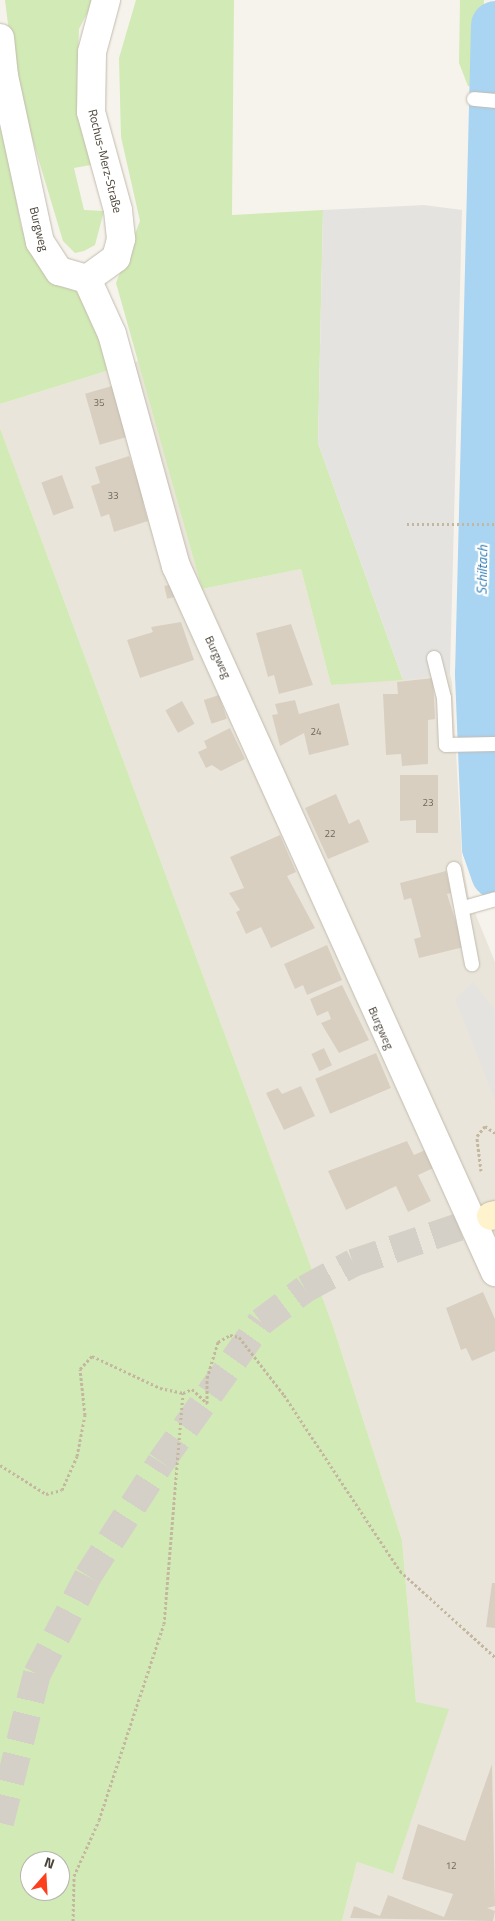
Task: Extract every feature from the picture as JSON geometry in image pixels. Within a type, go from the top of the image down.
[{"type":"street","name":"Rochus-Merz-Straße","points":[[88,279],[116,258],[121,239],[118,210],[91,112],[92,52],[106,0]]},
{"type":"street","name":"Burgweg","points":[[0,38],[4,76],[40,242],[59,271],[88,279],[112,334],[176,566],[495,1272]]},
{"type":"lane","points":[[474,99],[495,102]]},
{"type":"lane","points":[[434,658],[444,698],[446,744],[495,744]]},
{"type":"lane","points":[[454,869],[464,908],[472,964]]},
{"type":"lane","points":[[464,908],[490,900]]},
{"type":"path","points":[[407,524],[495,524]]},
{"type":"path","points":[[460,1197],[478,1186],[478,1136],[485,1126],[495,1133]]},
{"type":"path","points":[[0,1465],[46,1494],[62,1490],[78,1456],[85,1415],[80,1369],[92,1356],[138,1379],[183,1393],[192,1389],[207,1403],[207,1378],[218,1342],[230,1335],[239,1338],[284,1394],[400,1570],[495,1656]]},
{"type":"path","points":[[73,1921],[74,1876],[99,1820],[164,1624],[183,1393]]},
{"type":"shaded area","points":[[424,205],[462,210],[450,674],[403,680],[318,443],[323,210]]},
{"type":"shaded area","points":[[139,361],[202,589],[301,569],[331,685],[450,674],[452,682],[462,859],[469,898],[495,962],[495,1921],[342,1921],[357,1862],[393,1874],[416,1703],[402,1540],[333,1326],[0,428],[0,404]]},
{"type":"shaded area","points":[[473,982],[495,1010],[495,1101],[455,999]]},
{"type":"green space","points":[[5,0],[94,0],[79,29],[77,85],[96,164],[74,168],[84,210],[104,211],[95,245],[84,251],[75,253],[63,241],[15,81]]},
{"type":"green space","points":[[136,0],[234,0],[232,215],[323,210],[318,443],[403,680],[331,685],[301,569],[202,589],[116,283],[140,221],[121,137],[119,58]]},
{"type":"green space","points":[[460,0],[484,0],[481,88],[468,86],[459,63]]},
{"type":"green space","points":[[0,111],[21,226],[37,263],[60,284],[87,296],[113,369],[0,404]]},
{"type":"green space","points":[[0,428],[333,1326],[402,1540],[416,1702],[449,1709],[393,1874],[357,1862],[342,1921],[0,1921]]},
{"type":"building","points":[[112,386],[127,437],[100,445],[85,394]]},
{"type":"building","points":[[129,456],[146,502],[143,503],[148,521],[114,532],[109,514],[101,517],[91,486],[100,483],[95,467]]},
{"type":"building","points":[[62,475],[74,508],[53,515],[41,483]]},
{"type":"building","points":[[173,584],[176,597],[167,599],[164,586]]},
{"type":"building","points":[[181,622],[194,660],[140,678],[127,640],[153,632],[151,627]]},
{"type":"building","points":[[291,624],[313,685],[279,694],[274,675],[268,677],[256,633]]},
{"type":"building","points":[[433,678],[435,719],[428,720],[428,764],[402,766],[401,754],[386,755],[383,694],[398,694],[397,682]]},
{"type":"building","points":[[219,695],[227,719],[212,724],[204,700]]},
{"type":"building","points":[[295,700],[299,714],[339,703],[349,745],[309,755],[304,733],[280,746],[272,715],[278,714],[275,704]]},
{"type":"building","points":[[182,701],[195,724],[178,733],[165,710]]},
{"type":"building","points":[[230,728],[245,759],[221,771],[212,765],[206,768],[198,752],[207,748],[204,741]]},
{"type":"building","points":[[400,775],[438,775],[438,833],[416,833],[416,820],[400,821]]},
{"type":"building","points":[[336,794],[349,824],[359,819],[369,842],[328,859],[305,808]]},
{"type":"building","points":[[280,835],[296,872],[287,876],[315,928],[271,948],[261,927],[246,934],[236,912],[240,910],[229,893],[244,888],[230,857]]},
{"type":"building","points":[[446,871],[451,893],[447,894],[464,947],[419,958],[414,939],[421,937],[411,898],[404,900],[400,883]]},
{"type":"building","points":[[327,945],[342,980],[307,995],[303,985],[295,989],[284,964]]},
{"type":"building","points":[[342,985],[369,1040],[339,1053],[321,1023],[331,1019],[328,1011],[317,1016],[310,999]]},
{"type":"building","points":[[324,1048],[332,1065],[319,1071],[311,1054]]},
{"type":"building","points":[[376,1053],[391,1088],[330,1114],[315,1079]]},
{"type":"building","points":[[301,1086],[315,1116],[284,1130],[266,1093],[278,1088],[282,1094]]},
{"type":"building","points":[[407,1141],[414,1155],[430,1148],[438,1166],[418,1175],[431,1201],[408,1212],[396,1186],[346,1210],[328,1171]]},
{"type":"building","points":[[483,1292],[495,1319],[495,1351],[472,1361],[466,1348],[461,1350],[446,1308]]},
{"type":"building","points":[[492,1583],[495,1583],[495,1628],[486,1627]]},
{"type":"building","points":[[492,1764],[495,1906],[487,1908],[495,1911],[493,1921],[350,1918],[354,1906],[380,1916],[388,1895],[444,1917],[453,1894],[402,1879],[418,1824],[465,1841]]},
{"type":"waterway","name":"Schiltach","points":[[495,25],[479,674],[486,847],[495,873]]},
{"type":"tunnel","points":[[0,1823],[37,1674],[88,1576],[161,1462],[261,1322],[305,1289],[353,1263],[491,1216]]}]
